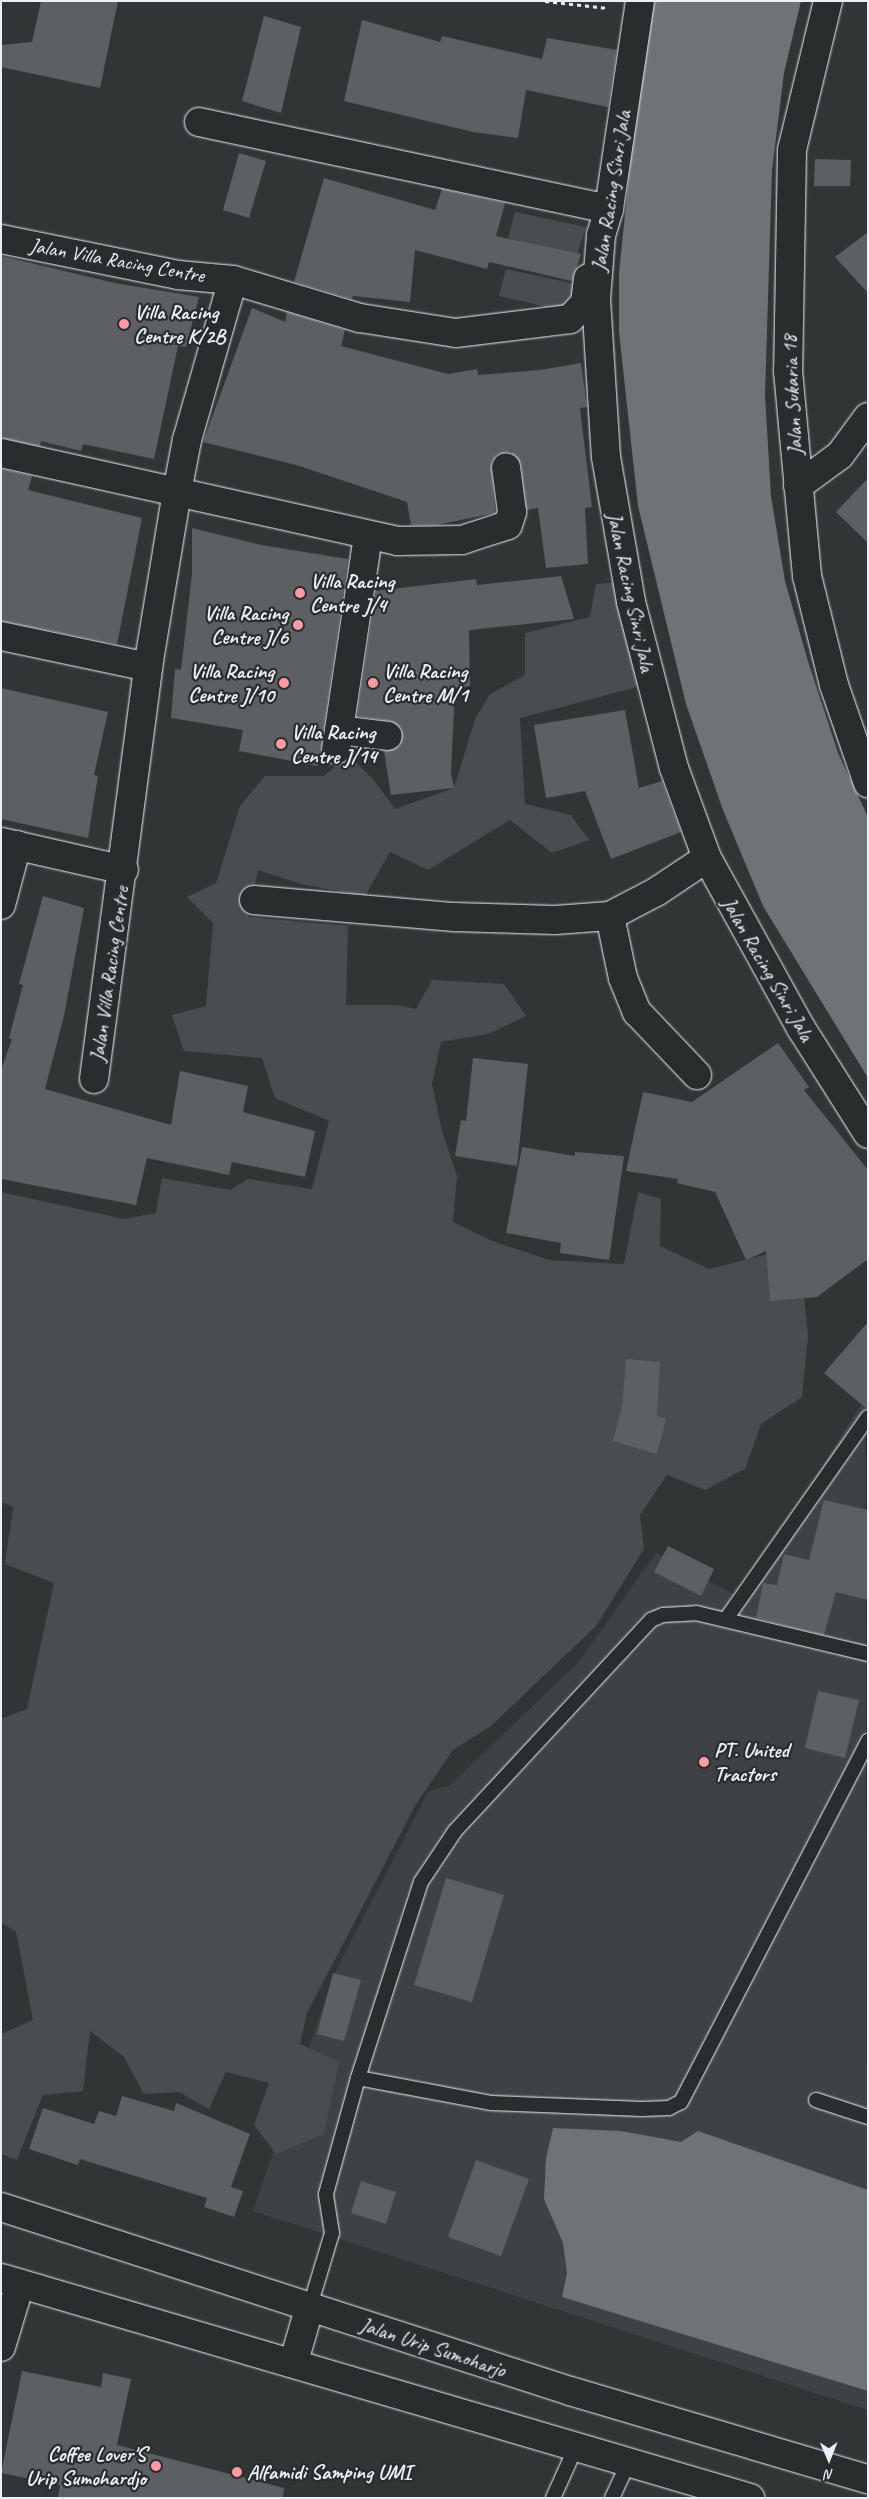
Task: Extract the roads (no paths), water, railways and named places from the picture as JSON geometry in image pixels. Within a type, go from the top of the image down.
[{"type":"main road","name":"Jalan Sukaria 18","points":[[828,1],[792,150],[788,371],[807,576],[834,685],[868,783]]},
{"type":"main road","name":"Jalan Racing Sinri Jala","points":[[639,6],[609,209],[602,235],[596,299],[598,376],[614,517],[654,700],[706,858],[802,1028],[868,1134]]},
{"type":"main road","points":[[199,122],[609,209]]},
{"type":"main road","name":"Jalan Villa Racing Centre","points":[[1,239],[178,275],[233,280],[360,318],[456,333],[496,331],[570,319],[586,303],[593,242]]},
{"type":"main road","name":"Jalan Villa Racing Centre","points":[[94,1080],[124,870],[148,667],[177,492],[187,440],[233,280]]},
{"type":"main road","points":[[798,486],[840,455],[868,417]]},
{"type":"main road","points":[[1,453],[397,541],[462,540],[492,533],[508,525],[512,512],[506,467]]},
{"type":"main road","points":[[368,536],[338,740],[388,736]]},
{"type":"main road","points":[[1,636],[148,667]]},
{"type":"main road","name":"Jalan Villa Racing Centre","points":[[1,905],[9,844],[124,870]]},
{"type":"main road","points":[[254,900],[454,917],[555,920],[610,916],[656,892],[706,858]]},
{"type":"main road","points":[[610,916],[623,978],[637,1012],[697,1075]]},
{"type":"main road","name":"Jalan Urip Sumoharjo","points":[[1,2207],[570,2391],[868,2479]]},
{"type":"main road","points":[[1,2347],[11,2281],[294,2361],[750,2498]]},
{"type":"main road","points":[[294,2361],[310,2306]]},
{"type":"lane","points":[[726,1619],[868,1416]]},
{"type":"lane","points":[[310,2306],[332,2233],[326,2194],[358,2078],[421,1882],[455,1831],[651,1620],[676,1611],[726,1619],[868,1654]]},
{"type":"lane","points":[[358,2078],[492,2103],[642,2109],[669,2108],[681,2102],[868,1741]]},
{"type":"lane","points":[[816,2100],[868,2117]]},
{"type":"lane","points":[[553,2498],[576,2447]]},
{"type":"lane","points":[[612,2498],[629,2462]]},
{"type":"place","name":"Villa Racing Centre K/2B","points":[[124,324]]},
{"type":"place","name":"Villa Racing Centre J/4","points":[[300,593]]},
{"type":"place","name":"Villa Racing Centre J/6","points":[[298,625]]},
{"type":"place","name":"Villa Racing Centre J/10","points":[[284,683]]},
{"type":"place","name":"Villa Racing Centre M/1","points":[[373,683]]},
{"type":"place","name":"Villa Racing Centre J/14","points":[[281,744]]},
{"type":"place","name":"PT. United Tractors","points":[[704,1762]]},
{"type":"place","name":"Coffee Lover'S Urip Sumohardjo","points":[[156,2466]]},
{"type":"place","name":"Alfamidi Samping UMI","points":[[237,2472]]}]
